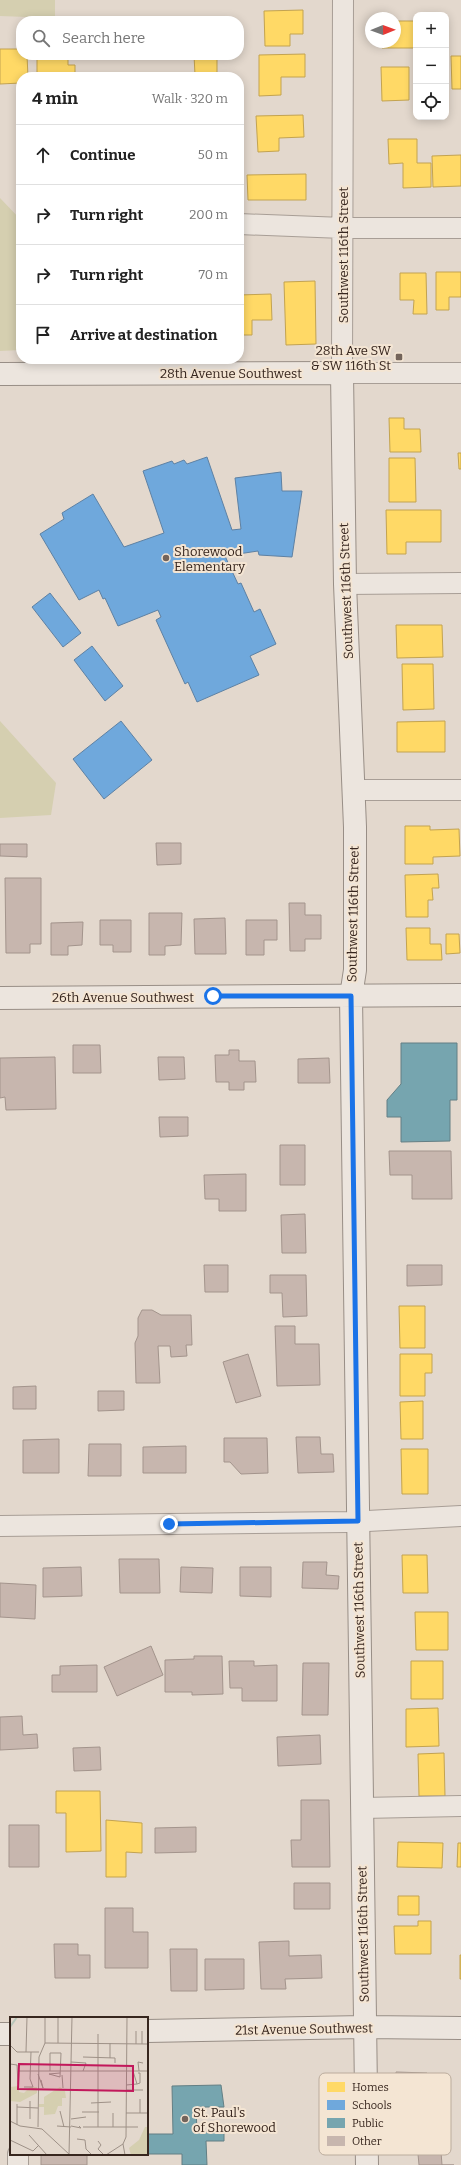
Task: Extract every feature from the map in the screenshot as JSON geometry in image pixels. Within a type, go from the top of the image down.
[{"type":"street","name":"Southwest 116th Street","points":[[343,0],[342,373],[345,584],[354,790],[355,970],[351,996],[365,2073]]},
{"type":"street","points":[[244,224],[342,228],[461,228]]},
{"type":"street","name":"28th Avenue Southwest","points":[[0,374],[461,373]]},
{"type":"street","points":[[345,584],[461,583]]},
{"type":"street","points":[[354,790],[461,790]]},
{"type":"street","name":"26th Avenue Southwest","points":[[0,998],[461,995]]},
{"type":"street","points":[[0,1526],[358,1521],[461,1516]]},
{"type":"street","points":[[362,1808],[461,1806]]},
{"type":"street","name":"21st Avenue Southwest","points":[[148,2031],[364,2027],[461,2028]]},
{"type":"street","name":"Southwest 116th Street","points":[[366,2155],[366,2165]]},
{"type":"shaded area","points":[[0,0],[55,0],[55,16],[0,16]]},
{"type":"shaded area","points":[[0,198],[16,215],[16,350],[0,351]]},
{"type":"shaded area","points":[[0,721],[56,783],[51,815],[0,818]]},
{"type":"building: Homes","points":[[303,10],[303,34],[290,34],[290,46],[265,46],[264,11]]},
{"type":"building: Homes","points":[[401,21],[413,21],[413,48],[401,48]]},
{"type":"building: Homes","points":[[0,49],[16,49],[16,60],[27,60],[28,72],[16,72],[16,83],[0,84]]},
{"type":"building: Homes","points":[[305,54],[305,77],[281,77],[281,95],[259,96],[259,55]]},
{"type":"building: Homes","points":[[451,56],[461,56],[461,89],[452,89]]},
{"type":"building: Homes","points":[[37,60],[68,60],[68,65],[75,65],[75,72],[37,72]]},
{"type":"building: Homes","points":[[194,60],[217,60],[217,72],[195,72]]},
{"type":"building: Homes","points":[[381,67],[409,67],[409,100],[382,101]]},
{"type":"building: Homes","points":[[303,115],[304,137],[279,138],[279,151],[258,152],[256,116]]},
{"type":"building: Homes","points":[[388,139],[417,139],[417,163],[431,163],[431,187],[403,188],[403,163],[389,164]]},
{"type":"building: Homes","points":[[461,155],[461,186],[433,187],[432,156]]},
{"type":"building: Homes","points":[[306,174],[306,200],[248,200],[247,175]]},
{"type":"building: Homes","points":[[436,272],[461,272],[461,297],[449,297],[449,310],[436,310]]},
{"type":"building: Homes","points":[[400,273],[426,273],[427,314],[413,314],[414,300],[400,300]]},
{"type":"building: Homes","points":[[315,281],[316,344],[286,345],[284,282]]},
{"type":"building: Homes","points":[[271,294],[272,320],[252,320],[252,335],[244,335],[244,295]]},
{"type":"building: Homes","points":[[389,418],[404,418],[404,429],[420,429],[421,452],[390,452]]},
{"type":"building: Homes","points":[[458,453],[461,453],[461,469],[459,469]]},
{"type":"building: Homes","points":[[389,458],[415,458],[416,502],[389,502]]},
{"type":"building: Homes","points":[[386,510],[441,510],[441,542],[406,542],[406,554],[387,554]]},
{"type":"building: Homes","points":[[396,625],[442,625],[443,657],[397,658]]},
{"type":"building: Homes","points":[[402,664],[433,664],[434,709],[403,710]]},
{"type":"building: Homes","points":[[445,721],[445,752],[397,752],[397,722]]},
{"type":"building: Homes","points":[[405,826],[430,826],[430,830],[459,829],[460,856],[433,857],[433,864],[405,864]]},
{"type":"building: Homes","points":[[438,874],[439,888],[432,888],[433,900],[428,900],[428,917],[406,917],[405,875]]},
{"type":"building: Homes","points":[[406,928],[430,928],[430,944],[441,944],[442,960],[407,960]]},
{"type":"building: Homes","points":[[446,934],[459,934],[460,953],[446,954]]},
{"type":"building: Homes","points":[[399,1306],[425,1306],[425,1348],[400,1348]]},
{"type":"building: Homes","points":[[400,1354],[432,1354],[432,1373],[425,1373],[425,1396],[400,1396]]},
{"type":"building: Homes","points":[[423,1401],[423,1439],[401,1439],[400,1402]]},
{"type":"building: Homes","points":[[401,1449],[428,1449],[428,1494],[402,1494]]},
{"type":"building: Homes","points":[[402,1555],[427,1555],[428,1593],[403,1593]]},
{"type":"building: Homes","points":[[415,1612],[448,1612],[448,1650],[416,1650]]},
{"type":"building: Homes","points":[[411,1661],[443,1661],[443,1699],[411,1699]]},
{"type":"building: Homes","points":[[438,1708],[439,1746],[406,1747],[406,1709]]},
{"type":"building: Homes","points":[[444,1753],[445,1796],[419,1796],[418,1754]]},
{"type":"building: Homes","points":[[56,1791],[100,1791],[101,1851],[66,1852],[66,1813],[56,1813]]},
{"type":"building: Homes","points":[[106,1820],[142,1823],[142,1853],[126,1852],[126,1877],[106,1877]]},
{"type":"building: Homes","points":[[398,1842],[443,1843],[442,1868],[397,1867]]},
{"type":"building: Homes","points":[[458,1843],[461,1843],[461,1867],[457,1867]]},
{"type":"building: Homes","points":[[398,1896],[419,1896],[419,1915],[398,1915]]},
{"type":"building: Homes","points":[[418,1921],[431,1921],[431,1954],[395,1954],[394,1926],[418,1926]]},
{"type":"building: Homes","points":[[461,1955],[461,1979],[460,1979]]},
{"type":"building: Schools","points":[[207,457],[232,530],[241,529],[235,478],[281,472],[282,491],[302,491],[292,557],[259,555],[258,551],[225,556],[238,584],[241,583],[254,612],[260,609],[276,644],[250,656],[259,675],[197,702],[188,682],[185,684],[156,620],[161,617],[158,610],[118,626],[105,598],[103,599],[99,590],[79,600],[40,534],[64,519],[62,513],[93,494],[124,547],[164,533],[143,471],[172,461],[174,464],[184,460],[187,464]]},
{"type":"building: Schools","points":[[50,593],[81,633],[63,647],[32,607]]},
{"type":"building: Schools","points":[[92,646],[123,686],[105,701],[74,660]]},
{"type":"building: Schools","points":[[121,721],[152,760],[104,799],[73,759]]},
{"type":"building: Public","points":[[401,1043],[457,1043],[457,1100],[450,1100],[450,1141],[401,1142],[401,1117],[387,1117],[387,1100],[401,1084]]},
{"type":"building: Public","name":"St. Paul's of Shorewood","points":[[221,2085],[224,2107],[196,2107],[197,2132],[224,2132],[224,2141],[206,2141],[207,2165],[182,2165],[182,2154],[148,2154],[148,2134],[173,2134],[172,2086]]},
{"type":"building: Other","points":[[156,843],[181,843],[181,864],[157,865]]},
{"type":"building: Other","points":[[0,844],[27,844],[27,857],[0,856]]},
{"type":"building: Other","points":[[5,878],[41,878],[41,944],[30,944],[30,953],[6,953]]},
{"type":"building: Other","points":[[289,903],[305,903],[305,915],[321,915],[321,939],[305,939],[305,951],[290,951]]},
{"type":"building: Other","points":[[149,913],[182,913],[181,945],[165,946],[165,955],[149,955]]},
{"type":"building: Other","points":[[225,918],[226,954],[195,954],[194,919]]},
{"type":"building: Other","points":[[100,920],[131,920],[131,952],[113,952],[113,945],[100,945]]},
{"type":"building: Other","points":[[246,920],[277,920],[277,940],[264,940],[264,955],[246,955]]},
{"type":"building: Other","points":[[83,922],[82,945],[68,946],[68,955],[51,955],[51,923]]},
{"type":"building: Other","points":[[73,1045],[100,1045],[101,1073],[73,1073]]},
{"type":"building: Other","points":[[229,1050],[239,1050],[239,1061],[255,1061],[256,1082],[244,1082],[244,1090],[229,1090],[229,1082],[216,1082],[215,1055],[229,1055]]},
{"type":"building: Other","points":[[55,1057],[56,1109],[6,1110],[5,1097],[0,1098],[0,1058]]},
{"type":"building: Other","points":[[158,1057],[184,1057],[185,1079],[159,1080]]},
{"type":"building: Other","points":[[329,1058],[330,1083],[298,1083],[298,1059]]},
{"type":"building: Other","points":[[159,1117],[188,1117],[188,1136],[160,1137]]},
{"type":"building: Other","points":[[280,1145],[305,1145],[305,1185],[280,1185]]},
{"type":"building: Other","points":[[389,1151],[451,1151],[452,1199],[412,1199],[412,1175],[390,1175]]},
{"type":"building: Other","points":[[246,1174],[246,1211],[219,1211],[219,1199],[205,1199],[204,1175]]},
{"type":"building: Other","points":[[305,1214],[306,1253],[282,1253],[281,1215]]},
{"type":"building: Other","points":[[204,1265],[228,1265],[228,1292],[205,1292]]},
{"type":"building: Other","points":[[407,1265],[442,1265],[442,1285],[407,1286]]},
{"type":"building: Other","points":[[270,1275],[306,1275],[307,1316],[283,1317],[282,1293],[270,1293]]},
{"type":"building: Other","points":[[142,1310],[152,1310],[161,1315],[191,1315],[192,1345],[186,1345],[187,1356],[171,1357],[170,1346],[158,1346],[160,1383],[136,1383],[135,1343],[138,1336],[138,1318]]},
{"type":"building: Other","points":[[275,1326],[295,1326],[295,1344],[319,1344],[320,1385],[277,1386]]},
{"type":"building: Other","points":[[248,1354],[261,1396],[236,1403],[223,1362]]},
{"type":"building: Other","points":[[36,1386],[36,1409],[13,1409],[13,1387]]},
{"type":"building: Other","points":[[98,1391],[124,1391],[124,1410],[98,1411]]},
{"type":"building: Other","points":[[296,1437],[320,1437],[321,1454],[333,1454],[334,1472],[298,1473]]},
{"type":"building: Other","points":[[224,1438],[267,1438],[268,1473],[241,1474],[230,1462],[224,1462]]},
{"type":"building: Other","points":[[59,1439],[59,1473],[23,1473],[23,1440]]},
{"type":"building: Other","points":[[89,1444],[121,1444],[121,1476],[88,1476]]},
{"type":"building: Other","points":[[186,1446],[186,1473],[143,1473],[143,1447]]},
{"type":"building: Other","points":[[119,1559],[159,1559],[160,1593],[120,1593]]},
{"type":"building: Other","points":[[303,1562],[327,1562],[326,1575],[339,1576],[338,1589],[302,1588]]},
{"type":"building: Other","points":[[81,1567],[82,1596],[43,1597],[43,1568]]},
{"type":"building: Other","points":[[181,1567],[213,1568],[212,1593],[180,1592]]},
{"type":"building: Other","points":[[240,1567],[271,1567],[271,1597],[240,1596]]},
{"type":"building: Other","points":[[0,1583],[36,1585],[35,1619],[0,1617]]},
{"type":"building: Other","points":[[151,1646],[163,1675],[117,1696],[104,1667]]},
{"type":"building: Other","points":[[194,1656],[222,1656],[223,1694],[192,1695],[192,1692],[165,1692],[165,1660],[194,1659]]},
{"type":"building: Other","points":[[229,1661],[254,1661],[254,1666],[277,1665],[277,1701],[242,1701],[242,1688],[230,1688]]},
{"type":"building: Other","points":[[303,1663],[329,1663],[328,1715],[302,1715]]},
{"type":"building: Other","points":[[97,1665],[97,1692],[52,1692],[52,1675],[60,1675],[60,1666]]},
{"type":"building: Other","points":[[22,1716],[23,1735],[37,1734],[38,1748],[0,1750],[0,1717]]},
{"type":"building: Other","points":[[320,1735],[321,1764],[278,1766],[277,1737]]},
{"type":"building: Other","points":[[100,1747],[101,1770],[74,1771],[73,1748]]},
{"type":"building: Other","points":[[301,1800],[329,1800],[330,1867],[292,1867],[291,1840],[301,1840]]},
{"type":"building: Other","points":[[9,1825],[39,1825],[39,1867],[9,1867]]},
{"type":"building: Other","points":[[196,1827],[196,1852],[155,1853],[155,1828]]},
{"type":"building: Other","points":[[294,1883],[330,1883],[330,1909],[294,1909]]},
{"type":"building: Other","points":[[105,1908],[133,1908],[133,1932],[148,1932],[148,1968],[105,1968]]},
{"type":"building: Other","points":[[289,1941],[289,1956],[321,1955],[322,1978],[285,1979],[286,1989],[261,1989],[259,1942]]},
{"type":"building: Other","points":[[54,1944],[78,1944],[78,1955],[90,1955],[90,1978],[55,1978]]},
{"type":"building: Other","points":[[170,1949],[197,1949],[197,1991],[171,1991]]},
{"type":"building: Other","points":[[205,1959],[244,1959],[244,1989],[205,1990]]},
{"type":"building: Other","points":[[396,2072],[427,2073],[396,2073]]},
{"type":"building: Other","points":[[41,2155],[87,2155],[87,2165],[41,2165]]},
{"type":"building: Other","points":[[418,2155],[441,2155],[442,2165],[419,2165]]},
{"type":"place","name":"28th Ave SW & SW 116th St","points":[[399,357]]},
{"type":"place","name":"Shorewood Elementary","points":[[166,558]]},
{"type":"place","name":"St. Paul's of Shorewood","points":[[185,2119]]},
{"type":"route","points":[[169,1524],[358,1521],[351,996],[213,996]]}]
